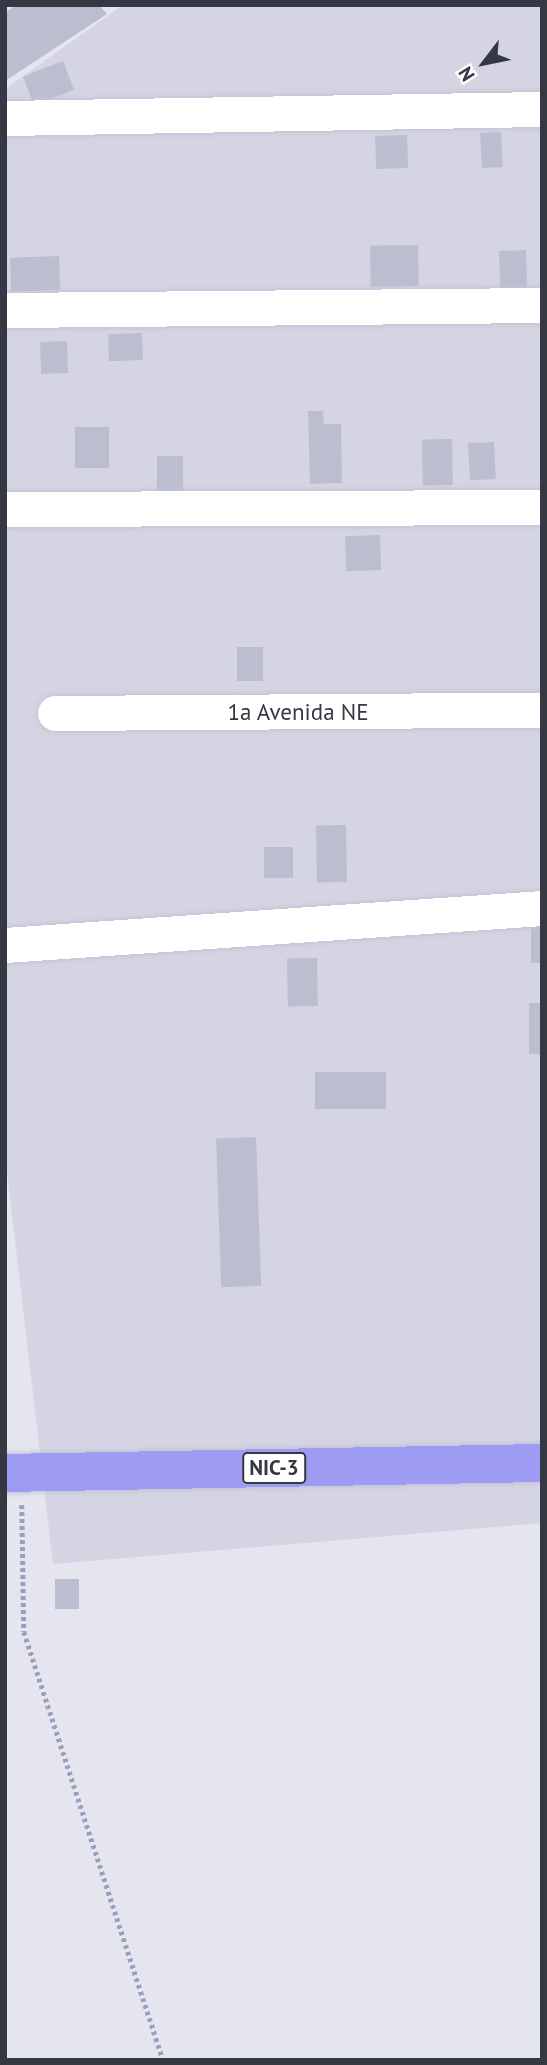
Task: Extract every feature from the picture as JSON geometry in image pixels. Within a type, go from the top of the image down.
[{"type":"main road","name":"NIC-3","points":[[13,1473],[542,1464]]},
{"type":"street","points":[[5,118],[542,108]]},
{"type":"street","points":[[5,310],[542,305]]},
{"type":"street","points":[[5,509],[542,507]]},
{"type":"street","name":"1a Avenida NE","points":[[55,713],[542,710]]},
{"type":"street","points":[[5,945],[542,908]]},
{"type":"path","points":[[13,1473],[24,1632],[163,2060]]},
{"type":"shaded area","points":[[123,5],[542,5],[542,1523],[53,1564],[5,1155],[5,89]]},
{"type":"building","points":[[16,5],[99,5],[107,14],[5,81],[5,13]]},
{"type":"building","points":[[63,61],[74,90],[34,105],[23,76]]},
{"type":"building","points":[[501,132],[503,167],[482,168],[480,133]]},
{"type":"building","points":[[407,135],[408,168],[376,169],[375,136]]},
{"type":"building","points":[[418,245],[419,286],[371,287],[370,246]]},
{"type":"building","points":[[526,250],[527,288],[500,289],[499,251]]},
{"type":"building","points":[[59,256],[60,290],[11,292],[10,258]]},
{"type":"building","points":[[142,333],[143,360],[109,361],[108,334]]},
{"type":"building","points":[[67,341],[68,373],[41,374],[40,342]]},
{"type":"building","points":[[308,411],[323,411],[324,424],[341,424],[342,483],[310,484]]},
{"type":"building","points":[[75,427],[109,427],[109,468],[75,468]]},
{"type":"building","points":[[452,439],[453,485],[423,486],[422,440]]},
{"type":"building","points":[[494,442],[496,479],[470,480],[468,443]]},
{"type":"building","points":[[157,456],[183,456],[183,496],[157,496]]},
{"type":"building","points":[[380,535],[381,570],[346,571],[345,536]]},
{"type":"building","points":[[237,647],[263,647],[263,681],[237,681]]},
{"type":"building","points":[[346,825],[347,882],[317,883],[316,826]]},
{"type":"building","points":[[264,847],[293,847],[293,878],[264,878]]},
{"type":"building","points":[[531,924],[542,924],[542,963],[531,963]]},
{"type":"building","points":[[317,958],[318,1006],[288,1007],[287,959]]},
{"type":"building","points":[[529,1003],[542,1003],[542,1054],[529,1054]]},
{"type":"building","points":[[315,1072],[386,1072],[386,1109],[315,1109]]},
{"type":"building","points":[[256,1137],[261,1286],[221,1287],[216,1138]]},
{"type":"building","points":[[55,1579],[79,1579],[79,1609],[55,1609]]}]
